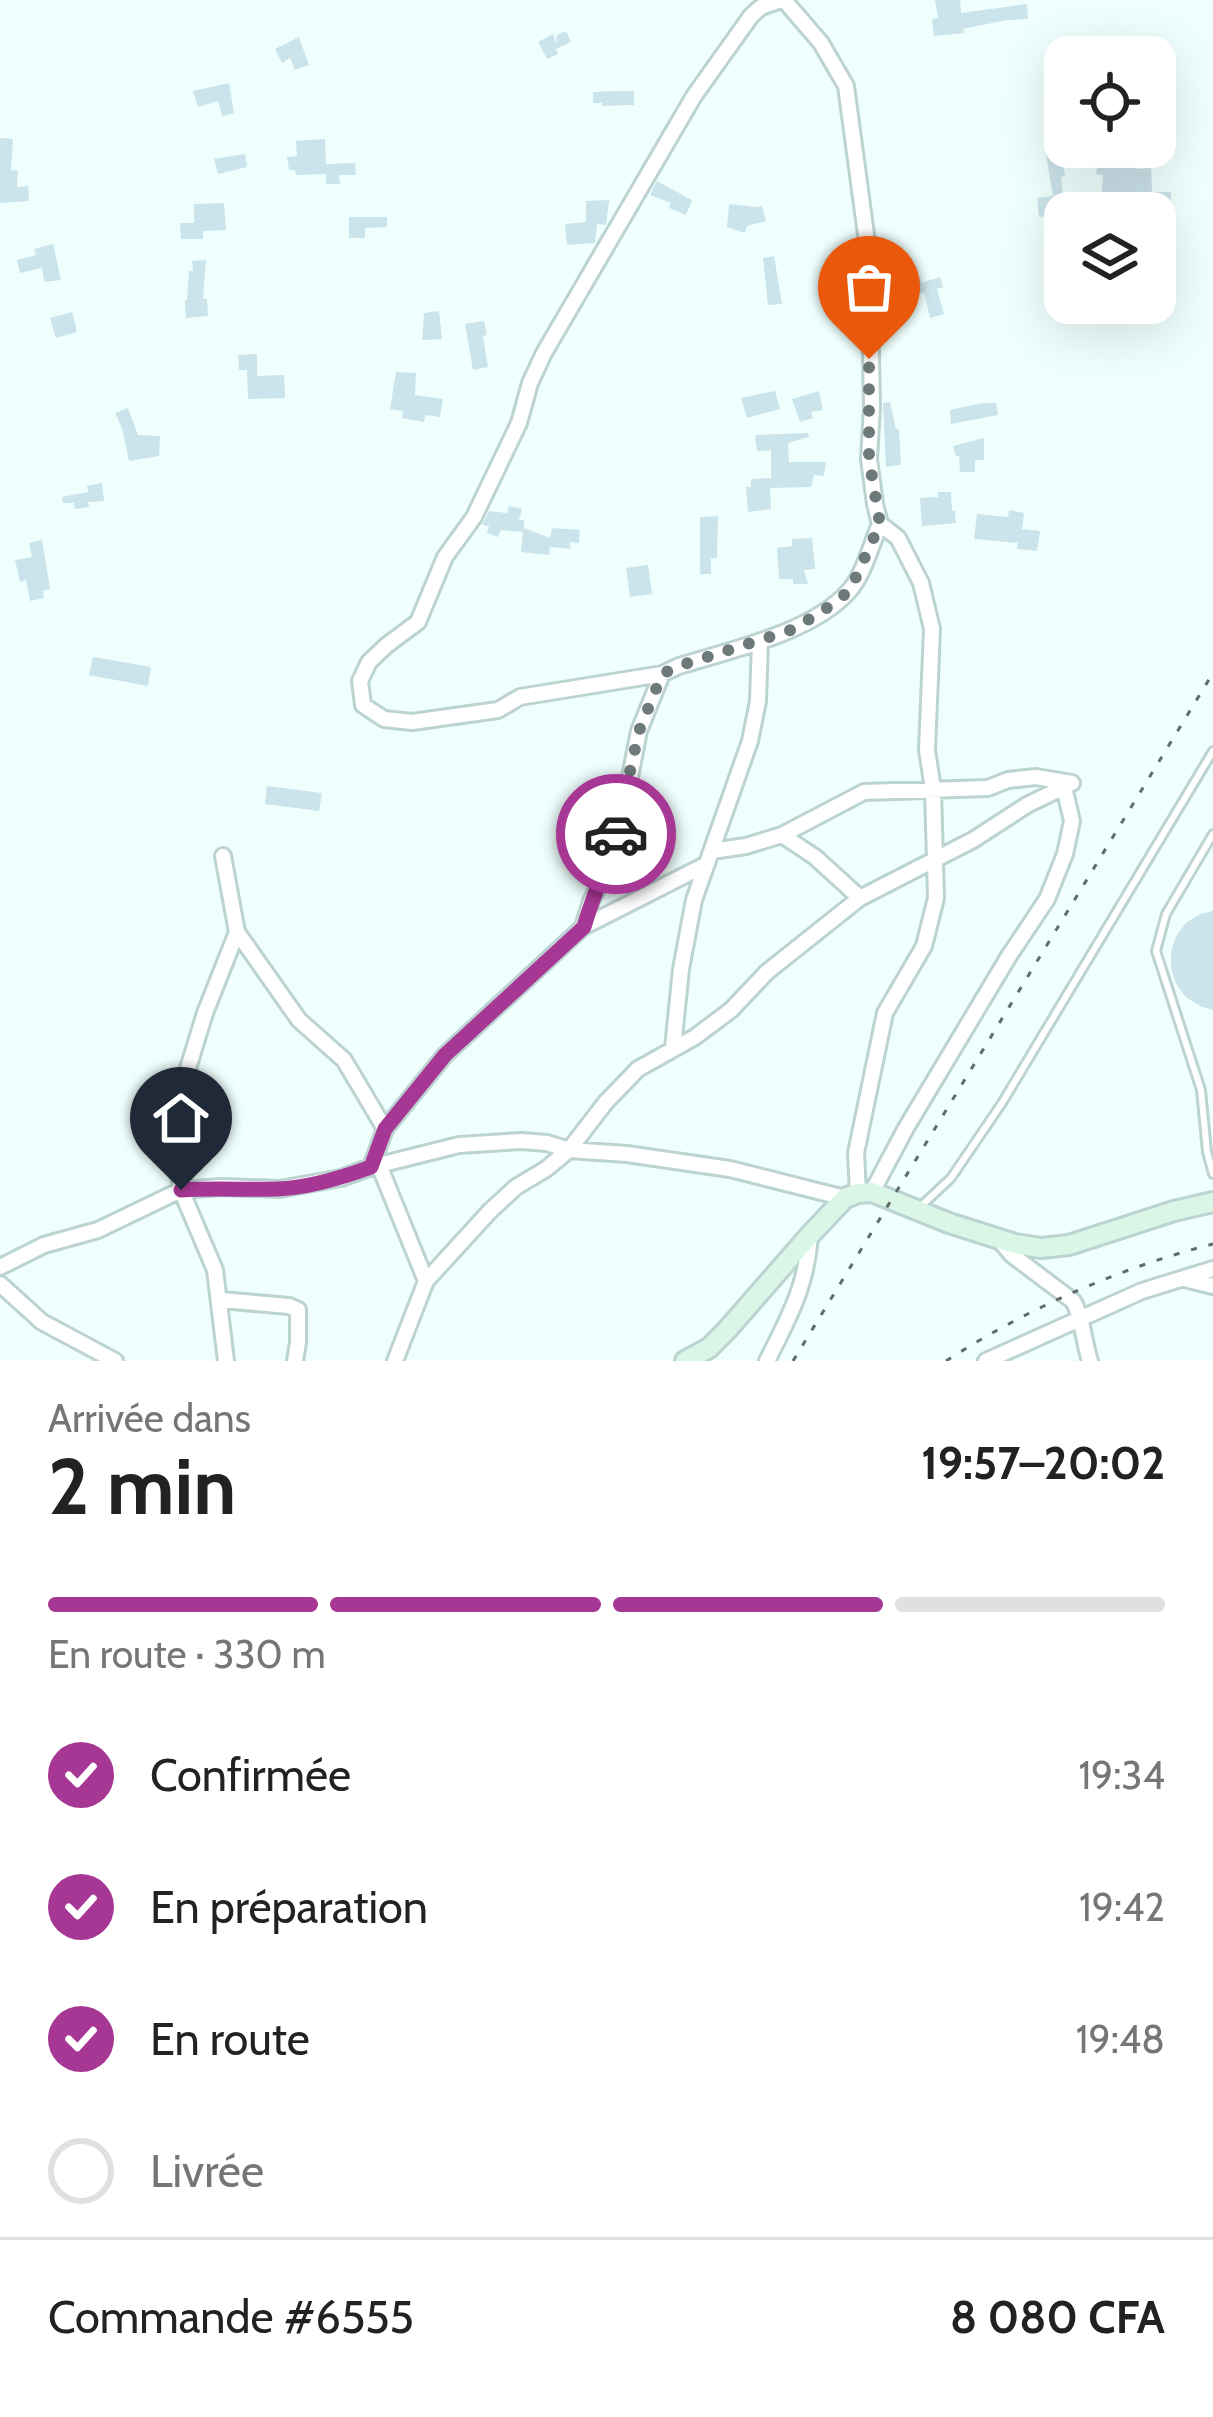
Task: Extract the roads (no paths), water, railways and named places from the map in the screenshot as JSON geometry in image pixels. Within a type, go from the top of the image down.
[{"type":"street","points":[[783,0],[821,43],[846,86],[869,257],[869,459],[880,524],[850,590],[794,629],[760,641],[662,674],[520,697],[498,710],[412,722],[384,719],[363,705],[359,681],[369,662],[418,622],[445,557],[474,517],[519,423],[544,353],[694,96],[751,16],[783,0]]},
{"type":"street","points":[[858,1194],[856,1153],[885,1013],[924,946],[936,898],[933,789],[927,750],[932,629],[921,583],[898,538],[880,524]]},
{"type":"street","points":[[673,1048],[698,886],[750,741],[758,701],[760,641]]},
{"type":"street","points":[[584,927],[624,808],[639,731],[662,674]]},
{"type":"street","points":[[395,1361],[426,1281],[516,1187],[569,1150],[638,1069],[731,1010],[790,953],[860,898],[1072,783],[1036,777],[988,788],[864,792],[782,835],[710,857],[584,927],[445,1055],[385,1129],[375,1166],[426,1281]]},
{"type":"street","points":[[685,1361],[709,1348],[810,1235],[858,1194],[906,1128],[1047,898],[1072,821],[1064,787]]},
{"type":"street","points":[[782,835],[815,857],[860,898]]},
{"type":"street","points":[[223,856],[237,932],[299,1020],[344,1060],[385,1129]]},
{"type":"street","points":[[226,1361],[215,1270],[181,1190],[174,1134],[178,1101],[205,1013],[237,932]]},
{"type":"street","points":[[0,1267],[44,1245],[98,1230],[181,1190],[280,1189],[341,1178],[459,1145],[521,1141],[730,1169],[858,1194],[1041,1248],[1069,1245],[1213,1202]]},
{"type":"street","points":[[766,1361],[800,1295],[810,1235]]},
{"type":"street","points":[[998,1239],[1012,1255],[1068,1295],[1078,1310],[1090,1361]]},
{"type":"street","points":[[986,1361],[1142,1291],[1213,1269]]},
{"type":"street","points":[[1183,1278],[1213,1286]]},
{"type":"street","points":[[0,1285],[42,1322],[116,1361]]},
{"type":"street","points":[[220,1300],[298,1310],[295,1361]]},
{"type":"lane","points":[[916,1210],[951,1178],[1002,1102],[1213,751]]},
{"type":"lane","points":[[1213,834],[1166,914],[1156,951],[1201,1090],[1213,1174]]},
{"type":"lane","points":[[1201,1090],[1213,1090]]},
{"type":"railway","points":[[793,1361],[1213,673]]},
{"type":"railway","points":[[946,1361],[1075,1292],[1213,1244]]}]
